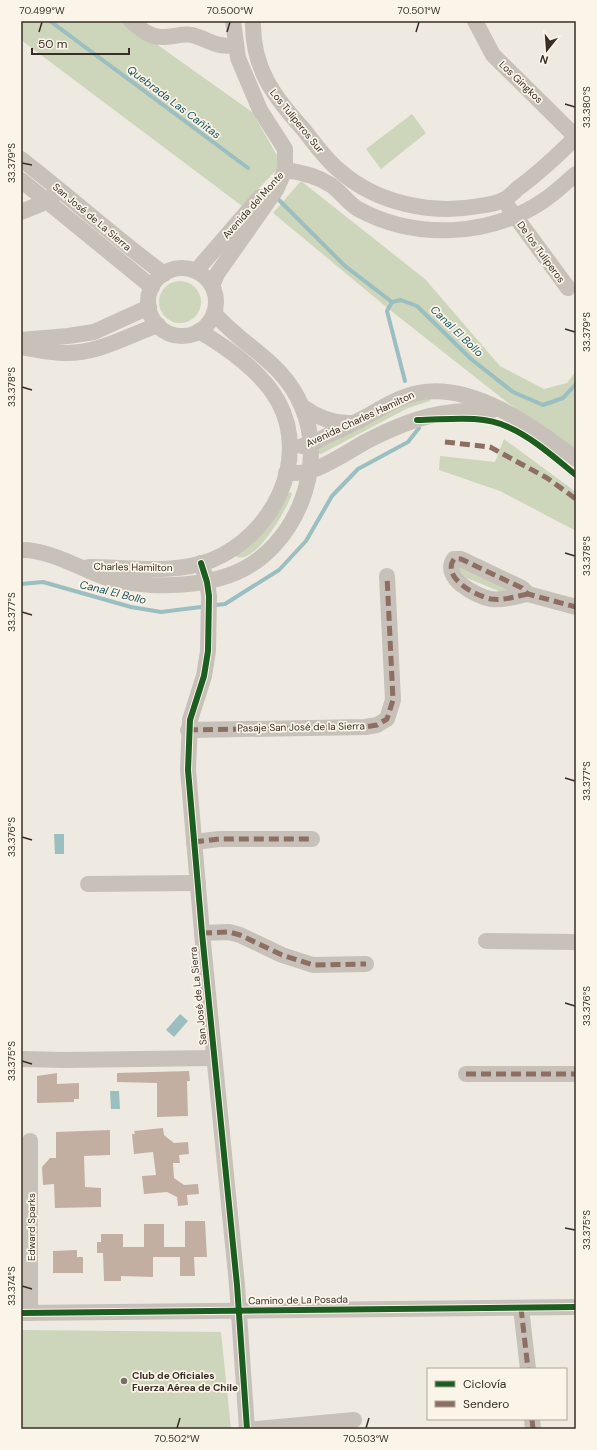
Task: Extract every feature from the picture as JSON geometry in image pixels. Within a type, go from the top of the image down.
[{"type":"street","points":[[132,21],[147,34],[154,36],[191,35],[224,47],[236,45]]},
{"type":"street","name":"Los Tuliperos Sur","points":[[233,21],[238,58],[252,93],[285,149],[285,170]]},
{"type":"street","name":"Los Tuliperos Sur","points":[[253,21],[257,56],[267,84],[284,108],[339,171]]},
{"type":"street","name":"Los Gingkos","points":[[475,21],[493,55],[576,137]]},
{"type":"street","points":[[339,171],[357,183],[382,196],[413,206],[460,209],[503,200],[548,165],[576,137]]},
{"type":"street","name":"San José de La Sierra","points":[[21,159],[59,188],[129,248],[164,274]]},
{"type":"street","name":"De los Tuliperos","points":[[285,170],[309,174],[326,182],[357,208],[389,222],[424,229],[442,230],[477,227],[515,216],[543,201],[576,174]]},
{"type":"street","name":"Avenida del Monte","points":[[196,271],[285,170]]},
{"type":"street","name":"Avenida del Monte","points":[[212,286],[217,274],[276,190],[285,170]]},
{"type":"street","points":[[339,171],[357,208]]},
{"type":"street","name":"San José de La Sierra","points":[[21,180],[152,287]]},
{"type":"street","points":[[21,212],[48,201],[59,188]]},
{"type":"street","name":"De los Tuliperos","points":[[503,200],[568,288]]},
{"type":"street","points":[[180,268],[196,271],[208,280],[212,286],[216,300],[214,314],[208,324],[199,331],[187,336],[174,335],[158,326],[153,320],[148,300],[152,287],[164,274],[180,268]]},
{"type":"street","points":[[21,340],[94,332],[149,307]]},
{"type":"street","points":[[214,314],[274,365],[292,388],[303,407],[311,444]]},
{"type":"street","points":[[21,347],[63,353],[84,352],[107,346],[158,326]]},
{"type":"street","points":[[199,331],[240,360],[263,380],[282,410],[288,428],[290,448]]},
{"type":"street","name":"Avenida Charles Hamilton","points":[[290,448],[311,444],[402,398],[428,392],[462,396],[500,410],[538,431],[576,459]]},
{"type":"street","points":[[303,407],[326,420],[338,423],[354,423]]},
{"type":"street","name":"Avenida Charles Hamilton","points":[[286,473],[310,472],[369,440],[407,423],[428,416],[457,410],[500,410]]},
{"type":"street","name":"Charles Hamilton","points":[[21,550],[35,551],[49,555],[108,578],[130,583],[188,585],[207,582],[236,573],[251,565],[263,556],[276,543],[298,508],[310,472],[311,444]]},
{"type":"street","name":"Charles Hamilton","points":[[77,566],[143,569],[176,568],[201,563],[236,548],[258,529],[277,500],[286,473],[290,448]]},
{"type":"street","name":"San José de La Sierra","points":[[201,563],[207,582],[209,610],[208,651],[204,676],[188,730],[188,770],[238,1311],[247,1429]]},
{"type":"street","name":"Pasaje San José de la Sierra","points":[[188,730],[365,727],[377,725],[387,719],[393,700],[387,576]]},
{"type":"street","points":[[528,594],[576,607]]},
{"type":"street","points":[[194,842],[219,840],[312,839]]},
{"type":"street","points":[[88,884],[198,882]]},
{"type":"street","points":[[202,934],[229,932],[240,935],[282,955],[313,965],[366,964]]},
{"type":"street","points":[[486,941],[576,942]]},
{"type":"street","points":[[21,1059],[65,1060],[214,1058]]},
{"type":"street","points":[[466,1074],[576,1074]]},
{"type":"street","name":"Edward Sparks","points":[[26,1313],[30,1140]]},
{"type":"street","name":"Camino de La Posada","points":[[26,1313],[576,1307]]},
{"type":"street","points":[[521,1308],[528,1368]]},
{"type":"street","points":[[257,1429],[354,1420]]},
{"type":"green space","points":[[21,21],[124,21],[252,112],[282,164],[242,206],[21,40]]},
{"type":"green space","points":[[412,114],[426,133],[381,169],[366,149]]},
{"type":"green space","points":[[301,181],[425,279],[500,366],[544,389],[567,383],[576,371],[576,449],[512,406],[390,310],[273,213]]},
{"type":"green space","points":[[180,281],[195,287],[201,302],[195,317],[180,323],[165,317],[159,302],[165,287]]},
{"type":"green space","points":[[430,399],[430,401],[408,408],[321,454],[318,453],[316,449],[404,404],[415,400]]},
{"type":"green space","points":[[504,439],[576,492],[576,531],[500,491],[439,470],[440,456],[495,462]]},
{"type":"green space","points":[[290,492],[292,494],[289,501],[270,534],[253,552],[245,557],[237,557],[236,554],[253,542],[266,527],[286,493]]},
{"type":"green space","points":[[463,565],[513,589],[501,592],[462,576],[456,566]]},
{"type":"green space","name":"Club de Oficiales Fuerza Aérea de Chile","points":[[21,1330],[221,1332],[231,1429],[21,1429]]},
{"type":"water","points":[[54,834],[64,834],[64,854],[55,854]]},
{"type":"water","points":[[180,1014],[188,1021],[174,1037],[166,1030]]},
{"type":"water","points":[[110,1091],[119,1091],[120,1109],[111,1109]]},
{"type":"building","points":[[189,1071],[190,1081],[187,1081],[188,1116],[157,1117],[157,1083],[117,1082],[117,1073]]},
{"type":"building","points":[[57,1073],[57,1084],[79,1083],[79,1099],[74,1099],[74,1102],[37,1103],[37,1076]]},
{"type":"building","points":[[163,1128],[164,1135],[174,1143],[188,1142],[189,1154],[179,1155],[180,1163],[173,1163],[174,1178],[184,1185],[198,1184],[199,1194],[187,1195],[188,1205],[178,1206],[177,1197],[167,1192],[144,1194],[142,1176],[156,1175],[153,1152],[134,1154],[132,1134],[135,1134],[134,1131]]},
{"type":"building","points":[[110,1130],[110,1155],[84,1156],[85,1187],[101,1188],[101,1207],[55,1208],[54,1184],[43,1185],[42,1167],[50,1158],[56,1158],[56,1132]]},
{"type":"building","points":[[185,1221],[205,1221],[207,1257],[194,1257],[195,1276],[180,1276],[180,1257],[153,1257],[153,1277],[121,1276],[121,1281],[104,1281],[103,1253],[97,1253],[97,1242],[101,1242],[101,1234],[123,1234],[123,1247],[144,1247],[144,1224],[164,1224],[164,1247],[185,1247]]},
{"type":"building","points":[[77,1250],[77,1257],[83,1257],[83,1273],[53,1273],[53,1251]]},
{"type":"waterway","name":"Quebrada Las Cañitas","points":[[50,21],[248,168]]},
{"type":"waterway","points":[[278,199],[345,266],[392,302]]},
{"type":"waterway","name":"Canal El Bollo","points":[[405,381],[387,311],[392,302],[401,300],[417,306],[471,359],[513,392],[543,405],[563,398],[576,384]]},
{"type":"waterway","name":"Canal El Bollo","points":[[216,605],[225,604],[279,570],[306,541],[332,496],[358,469],[408,442],[419,428]]},
{"type":"waterway","name":"Canal El Bollo","points":[[21,584],[43,582],[131,607],[161,612],[201,607]]},
{"type":"marked path","points":[[445,442],[490,447],[547,478],[576,499]]},
{"type":"marked path","points":[[528,594],[505,599],[491,599],[485,597],[462,585],[452,573],[451,566],[454,559],[461,559],[522,588],[528,594],[576,607]]},
{"type":"marked path","points":[[188,730],[365,727],[377,725],[387,719],[393,700],[387,576]]},
{"type":"marked path","points":[[194,842],[219,839],[312,839]]},
{"type":"marked path","points":[[202,933],[229,932],[240,935],[282,955],[313,965],[366,964]]},
{"type":"marked path","points":[[466,1074],[576,1074]]},
{"type":"marked path","points":[[521,1308],[528,1368]]},
{"type":"marked path","points":[[532,1420],[533,1429]]},
{"type":"cycle path","points":[[417,420],[475,419],[498,423],[526,437],[552,455],[576,475]]},
{"type":"cycle path","points":[[201,563],[207,582],[209,596],[208,651],[204,676],[190,720],[188,770],[202,933],[237,1285],[247,1429]]},
{"type":"cycle path","points":[[21,1313],[576,1307]]},
{"type":"place","name":"Club de Oficiales Fuerza Aérea de Chile","points":[[124,1381]]}]
